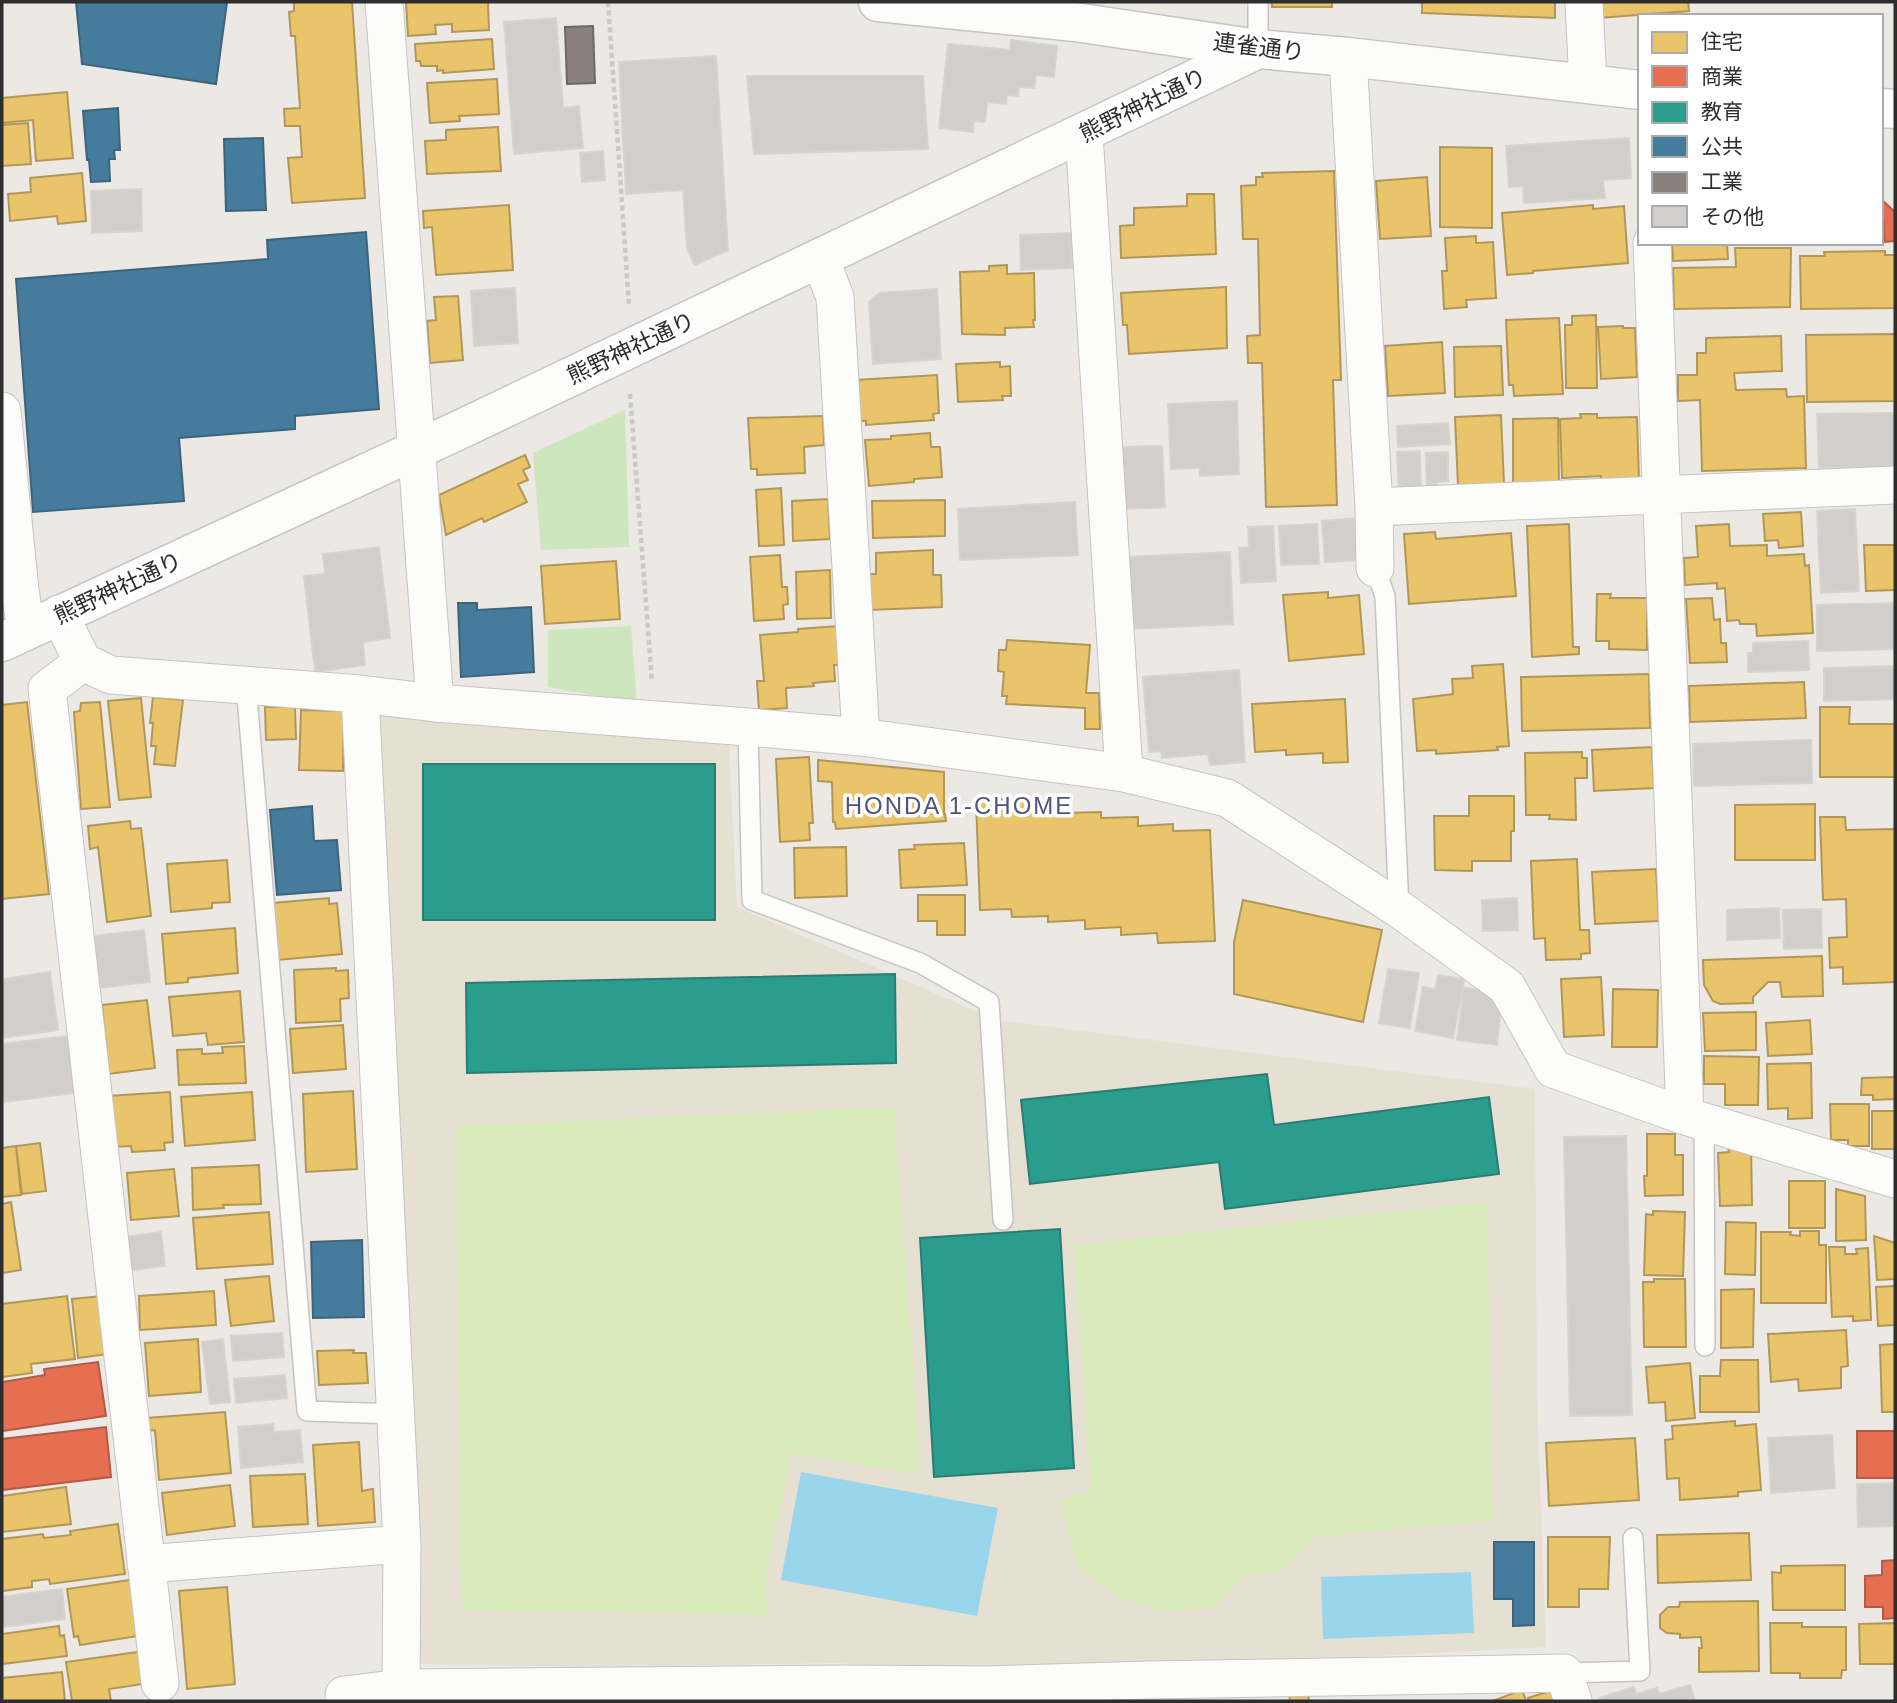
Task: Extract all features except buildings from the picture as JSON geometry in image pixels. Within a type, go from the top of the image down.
[{"type":"main road","name":"連雀通り","points":[[878,2],[1075,12],[1258,49],[1638,90]]},
{"type":"main road","name":"熊野神社通り","points":[[29,629],[417,450],[1258,49]]},
{"type":"street","points":[[384,2],[435,702]]},
{"type":"street","points":[[1584,2],[1588,84]]},
{"type":"street","points":[[1348,57],[1374,507],[1375,568]]},
{"type":"street","points":[[1084,133],[1124,773]]},
{"type":"street","points":[[1652,245],[1694,1119]]},
{"type":"street","points":[[820,259],[835,298],[861,737]]},
{"type":"street","points":[[2,411],[20,590],[29,629],[111,676],[360,694],[861,737],[1124,773],[1227,798],[1399,909],[1507,987],[1553,1069],[1694,1119],[1895,1180]]},
{"type":"street","points":[[1374,507],[1895,485]]},
{"type":"street","points":[[83,662],[47,689],[160,1683]]},
{"type":"street","points":[[360,694],[402,1544],[401,1688]]},
{"type":"street","points":[[146,1564],[402,1544]]},
{"type":"street","points":[[346,1701],[344,1695],[401,1688],[844,1693],[1163,1679],[1569,1687]]},
{"type":"lane","points":[[1258,2],[1258,49]]},
{"type":"lane","points":[[1375,568],[1385,596],[1399,909]]},
{"type":"lane","points":[[246,685],[307,1411],[396,1414]]},
{"type":"lane","points":[[748,727],[752,900],[920,963],[989,1002],[1003,1220]]},
{"type":"lane","points":[[1694,1119],[1705,1346]]},
{"type":"lane","points":[[1569,1687],[1640,1671],[1633,1538]]},
{"type":"path","points":[[608,2],[628,293],[629,394],[655,720]]},
{"type":"shaded area","points":[[360,694],[728,725],[737,907],[996,1020],[1535,1089],[1537,1401],[1546,1647],[1058,1673],[985,1673],[838,1663],[603,1667],[422,1664],[402,1544]]},
{"type":"green space","points":[[625,410],[629,547],[541,550],[533,453]]},
{"type":"green space","points":[[631,626],[637,703],[548,687],[548,630]]},
{"type":"green space","points":[[894,1107],[921,1475],[791,1453],[765,1580],[768,1615],[461,1610],[455,1126]]},
{"type":"green space","points":[[1487,1202],[1493,1520],[1314,1537],[1284,1571],[1244,1575],[1215,1608],[1164,1611],[1120,1598],[1077,1566],[1059,1501],[1091,1491],[1074,1245]]},
{"type":"water","points":[[801,1472],[998,1508],[977,1616],[781,1580]]},
{"type":"water","points":[[1471,1572],[1474,1633],[1323,1639],[1321,1577]]},
{"type":"district","name":"HONDA 1-CHOME","points":[[959,806]]}]
